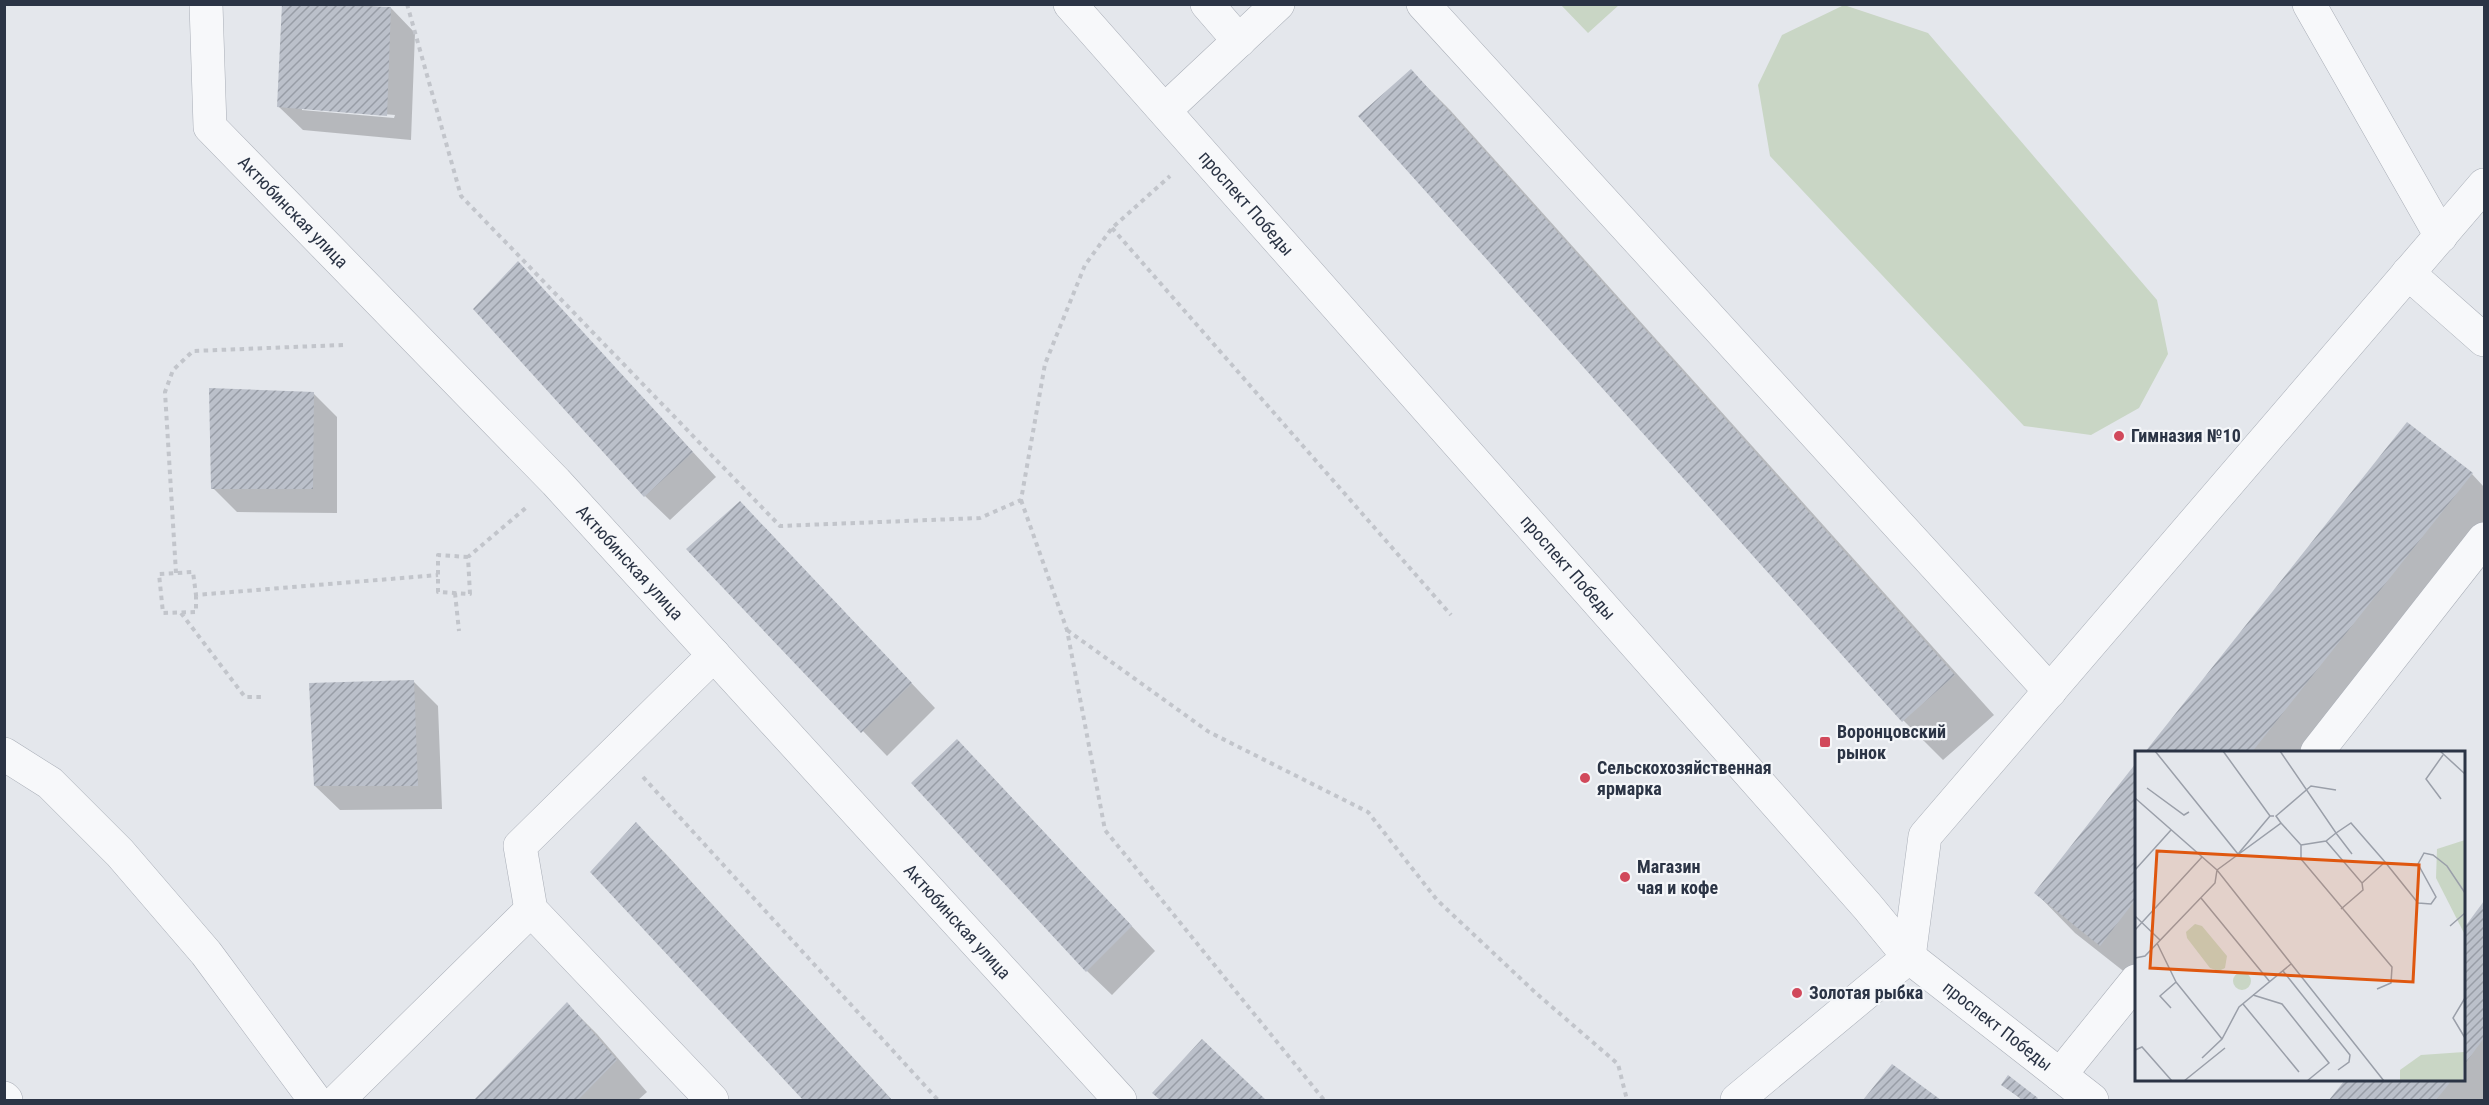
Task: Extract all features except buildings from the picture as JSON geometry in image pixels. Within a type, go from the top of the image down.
[{"type":"street","name":"Актюбинская улица","points":[[206,4],[210,127],[556,482],[1120,1101]]},
{"type":"street","name":"проспект Победы","points":[[1070,4],[1860,897],[1909,957],[2092,1101]]},
{"type":"street","points":[[1207,4],[1239,41]]},
{"type":"street","points":[[1165,110],[1278,4]]},
{"type":"street","points":[[1424,4],[2050,691]]},
{"type":"street","points":[[2309,4],[2441,236]]},
{"type":"street","points":[[1737,1101],[1909,957],[1925,836],[2484,185]]},
{"type":"street","points":[[2408,273],[2484,340]]},
{"type":"street","points":[[2319,751],[2484,539]]},
{"type":"street","points":[[712,1101],[531,910],[520,846],[714,656]]},
{"type":"street","points":[[4,754],[50,783],[120,853],[207,953],[315,1101]]},
{"type":"street","points":[[338,1101],[531,910]]},
{"type":"street","points":[[2060,1075],[2135,982]]},
{"type":"path","points":[[407,4],[461,196],[780,526],[980,518],[1021,500]]},
{"type":"path","points":[[1200,149],[1112,228],[1085,265],[1045,364],[1021,500],[1067,630],[1105,830],[1324,1101]]},
{"type":"path","points":[[1112,228],[1451,615]]},
{"type":"path","points":[[176,573],[165,392],[173,370],[193,351],[344,345]]},
{"type":"path","points":[[468,556],[470,594],[438,592],[438,555],[468,556],[556,482]]},
{"type":"path","points":[[194,572],[196,595],[196,612],[163,614],[159,574],[194,572]]},
{"type":"path","points":[[196,595],[438,575]]},
{"type":"path","points":[[455,593],[459,631]]},
{"type":"path","points":[[180,613],[245,698],[262,697]]},
{"type":"path","points":[[1067,630],[1209,732],[1368,812],[1437,900],[1537,994],[1618,1064],[1626,1101]]},
{"type":"path","points":[[618,750],[938,1101]]},
{"type":"green space","points":[[1561,5],[1619,5],[1588,33]]},
{"type":"green space","points":[[1844,5],[1928,33],[2157,300],[2168,354],[2139,408],[2091,435],[2024,426],[1770,156],[1758,85],[1782,35]]},
{"type":"place","name":"Гимназия №10","points":[[2119,436]]},
{"type":"place","name":"Воронцовский рынок","points":[[1825,742]]},
{"type":"place","name":"Сельскохозяйственная ярмарка","points":[[1585,778]]},
{"type":"place","name":"Магазин чая и кофе","points":[[1625,877]]},
{"type":"place","name":"Золотая рыбка","points":[[1797,993]]}]
